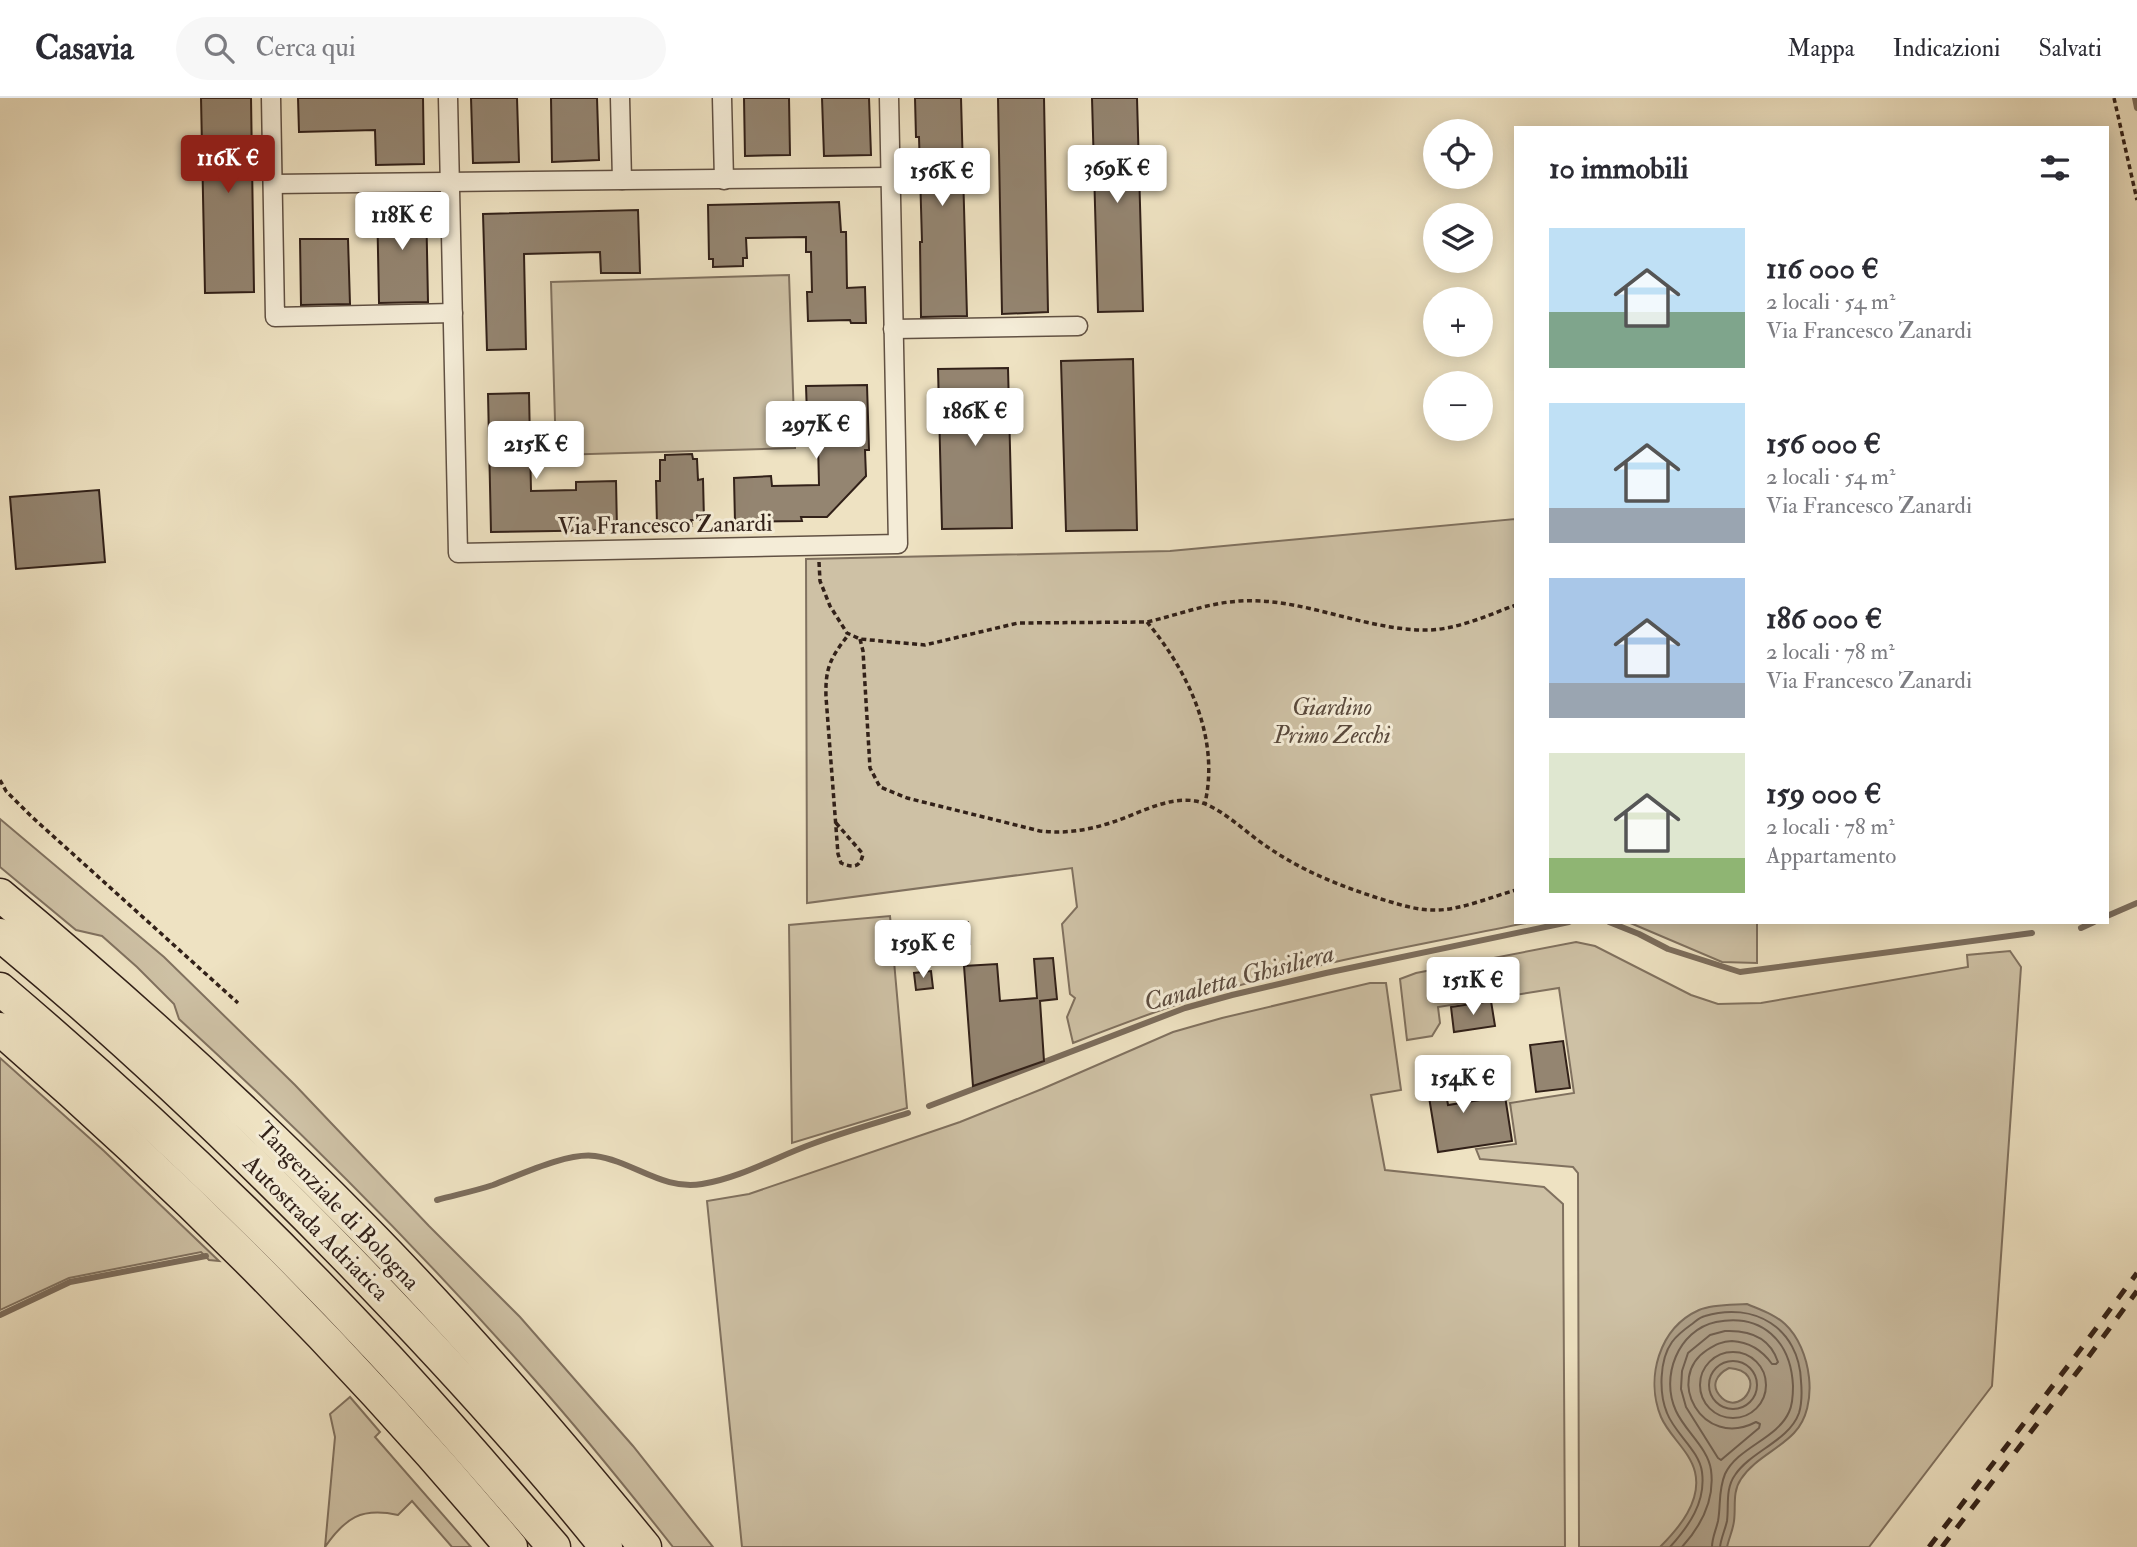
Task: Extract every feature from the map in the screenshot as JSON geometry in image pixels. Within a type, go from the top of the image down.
[{"type":"highway","name":"Tangenziale di Bologna","points":[[0,895],[172,1044],[249,1115],[364,1229],[514,1391],[645,1547]]},
{"type":"highway","name":"Autostrada Adriatica","points":[[0,935],[149,1065],[283,1192],[404,1316],[606,1547]]},
{"type":"highway","name":"Autostrada Adriatica","points":[[0,989],[134,1105],[304,1270],[418,1392],[554,1547]]},
{"type":"highway","points":[[0,1029],[103,1120],[267,1278],[415,1435],[511,1547]]},
{"type":"street","points":[[271,98],[275,317],[453,313]]},
{"type":"street","name":"Via Francesco Zanardi","points":[[448,98],[458,553],[898,544],[889,98]]},
{"type":"street","points":[[620,98],[622,180]]},
{"type":"street","points":[[722,98],[724,180]]},
{"type":"street","points":[[273,184],[890,177]]},
{"type":"street","points":[[894,329],[1078,326]]},
{"type":"path","points":[[2114,98],[2137,200]]},
{"type":"path","points":[[819,546],[820,581],[837,618],[849,634],[860,639],[925,645],[1018,623],[1147,622],[1192,609],[1241,601],[1268,602],[1391,627],[1432,630],[1467,622],[1514,606]]},
{"type":"path","points":[[1147,622],[1177,664],[1191,692],[1200,719],[1210,763],[1210,783],[1205,803]]},
{"type":"path","points":[[836,822],[863,854],[858,865],[848,866],[841,863],[836,822],[825,678],[828,664],[849,634]]},
{"type":"path","points":[[860,639],[870,768],[880,787],[919,801],[1040,831],[1060,833],[1098,827],[1177,800],[1192,800],[1205,803],[1290,862],[1350,889],[1406,906],[1436,911],[1514,891]]},
{"type":"path","points":[[0,780],[6,791],[32,817],[238,1003]]},
{"type":"green space","points":[[789,275],[795,448],[556,455],[551,282]]},
{"type":"green space","name":"Giardino Primo Zecchi","points":[[1514,519],[1514,924],[1521,924],[1371,954],[1252,982],[1178,1004],[1073,1043],[1067,1017],[1075,998],[1070,994],[1062,924],[1077,907],[1072,868],[807,903],[806,559],[1170,551]]},
{"type":"green space","points":[[0,819],[164,957],[295,1085],[520,1317],[633,1446],[713,1547],[673,1547],[552,1399],[449,1285],[271,1105],[179,1019],[174,1004],[102,936],[76,930],[0,867]]},
{"type":"green space","points":[[890,916],[907,1108],[792,1143],[789,925]]},
{"type":"green space","points":[[1633,924],[1757,924],[1757,963],[1722,962]]},
{"type":"green space","points":[[1576,942],[1595,946],[1691,995],[1718,1004],[1761,1003],[1968,967],[1967,955],[2010,951],[2021,967],[1992,1386],[1869,1547],[1579,1547],[1578,1173],[1573,1167],[1480,1159],[1476,1149],[1516,1144],[1510,1103],[1574,1093],[1559,988],[1438,1007],[1440,1023],[1432,1036],[1407,1040],[1400,979],[1416,973]]},
{"type":"green space","points":[[1370,983],[1386,983],[1401,1090],[1371,1095],[1385,1170],[1544,1187],[1563,1204],[1565,1547],[742,1547],[707,1201],[749,1194],[960,1122],[1173,1032]]},
{"type":"green space","points":[[0,1058],[104,1151],[219,1261],[209,1260],[201,1252],[69,1278],[0,1310]]},
{"type":"green space","points":[[350,1397],[380,1432],[375,1437],[471,1547],[452,1547],[412,1501],[398,1515],[374,1513],[355,1517],[340,1529],[325,1547],[335,1437],[330,1414]]},
{"type":"water","points":[[1747,1304],[1785,1324],[1801,1347],[1809,1377],[1807,1408],[1802,1422],[1794,1433],[1741,1479],[1736,1489],[1735,1516],[1727,1547],[1660,1547],[1687,1513],[1696,1483],[1692,1464],[1665,1424],[1656,1402],[1655,1371],[1659,1356],[1665,1341],[1685,1318],[1704,1308]],"holes":[[[1729,1368],[1741,1371],[1748,1377],[1749,1391],[1738,1402],[1722,1398],[1716,1389],[1716,1381]]]},
{"type":"building","points":[[201,98],[251,98],[254,292],[205,293]]},
{"type":"building","points":[[298,98],[423,98],[424,164],[376,165],[375,130],[299,132]]},
{"type":"building","points":[[471,98],[517,98],[519,162],[473,163]]},
{"type":"building","points":[[551,98],[597,98],[599,160],[552,162]]},
{"type":"building","points":[[744,98],[789,98],[790,155],[745,156]]},
{"type":"building","points":[[822,98],[869,98],[871,155],[824,156]]},
{"type":"building","points":[[915,98],[961,98],[967,316],[921,317],[922,242],[919,137],[916,137]]},
{"type":"building","points":[[998,98],[1044,98],[1048,312],[1002,314]]},
{"type":"building","points":[[1092,98],[1137,98],[1143,311],[1098,312]]},
{"type":"building","points":[[426,200],[428,302],[379,303],[377,201]]},
{"type":"building","points":[[839,202],[841,232],[846,232],[847,288],[865,287],[866,323],[851,323],[850,320],[808,321],[807,292],[812,292],[811,252],[806,252],[806,237],[746,238],[747,258],[743,258],[743,266],[713,267],[713,259],[709,259],[708,205]]},
{"type":"building","points":[[638,210],[640,273],[601,273],[600,252],[524,254],[526,349],[487,350],[483,214]]},
{"type":"building","points":[[300,239],[348,239],[350,304],[301,305]]},
{"type":"building","points":[[1133,359],[1137,530],[1066,531],[1061,361]]},
{"type":"building","points":[[1008,368],[1012,528],[942,529],[938,369]]},
{"type":"building","points":[[867,385],[869,450],[865,450],[866,476],[827,517],[801,517],[802,521],[735,522],[734,478],[771,476],[772,486],[819,485],[818,443],[808,443],[806,386]]},
{"type":"building","points":[[529,393],[531,491],[576,490],[576,482],[616,481],[617,530],[491,532],[488,394]]},
{"type":"building","points":[[692,454],[693,459],[697,459],[698,480],[703,479],[704,520],[691,520],[692,526],[657,526],[656,481],[660,481],[660,460],[665,460],[665,455]]},
{"type":"building","points":[[99,490],[105,562],[16,569],[10,497]]},
{"type":"building","points":[[968,922],[970,944],[943,946],[941,925]]},
{"type":"building","points":[[1053,958],[1057,999],[1040,1001],[1044,1061],[973,1086],[964,966],[997,964],[1000,1001],[1037,998],[1034,959]]},
{"type":"building","points":[[931,971],[933,988],[916,990],[914,973]]},
{"type":"building","points":[[1491,1001],[1495,1026],[1454,1032],[1451,1007]]},
{"type":"building","points":[[1563,1041],[1570,1088],[1536,1092],[1530,1045]]},
{"type":"building","points":[[1440,1057],[1448,1105],[1505,1096],[1512,1141],[1438,1152],[1428,1091],[1425,1092],[1419,1061]]},
{"type":"waterway","name":"Canaletta Ghisiliera","points":[[2135,98],[2137,108]]},
{"type":"waterway","name":"Canaletta Ghisiliera","points":[[2109,915],[2137,903]]},
{"type":"waterway","name":"Canaletta Ghisiliera","points":[[929,1106],[1185,1008],[1326,973],[1559,924]]},
{"type":"waterway","name":"Canaletta Ghisiliera","points":[[1614,924],[1668,949],[1740,972],[2032,933]]},
{"type":"waterway","name":"Canaletta Ghisiliera","points":[[2081,928],[2090,924]]},
{"type":"waterway","name":"Canaletta Ghisiliera","points":[[437,1200],[493,1185],[571,1157],[584,1156],[622,1163],[661,1180],[688,1185],[702,1184],[730,1177],[798,1149],[908,1113]]},
{"type":"waterway","name":"Canaletta Ghisiliera","points":[[0,1315],[70,1282],[206,1256]]},
{"type":"railway","points":[[1929,1547],[2137,1273]]},
{"type":"railway","points":[[1942,1547],[2137,1291]]}]
